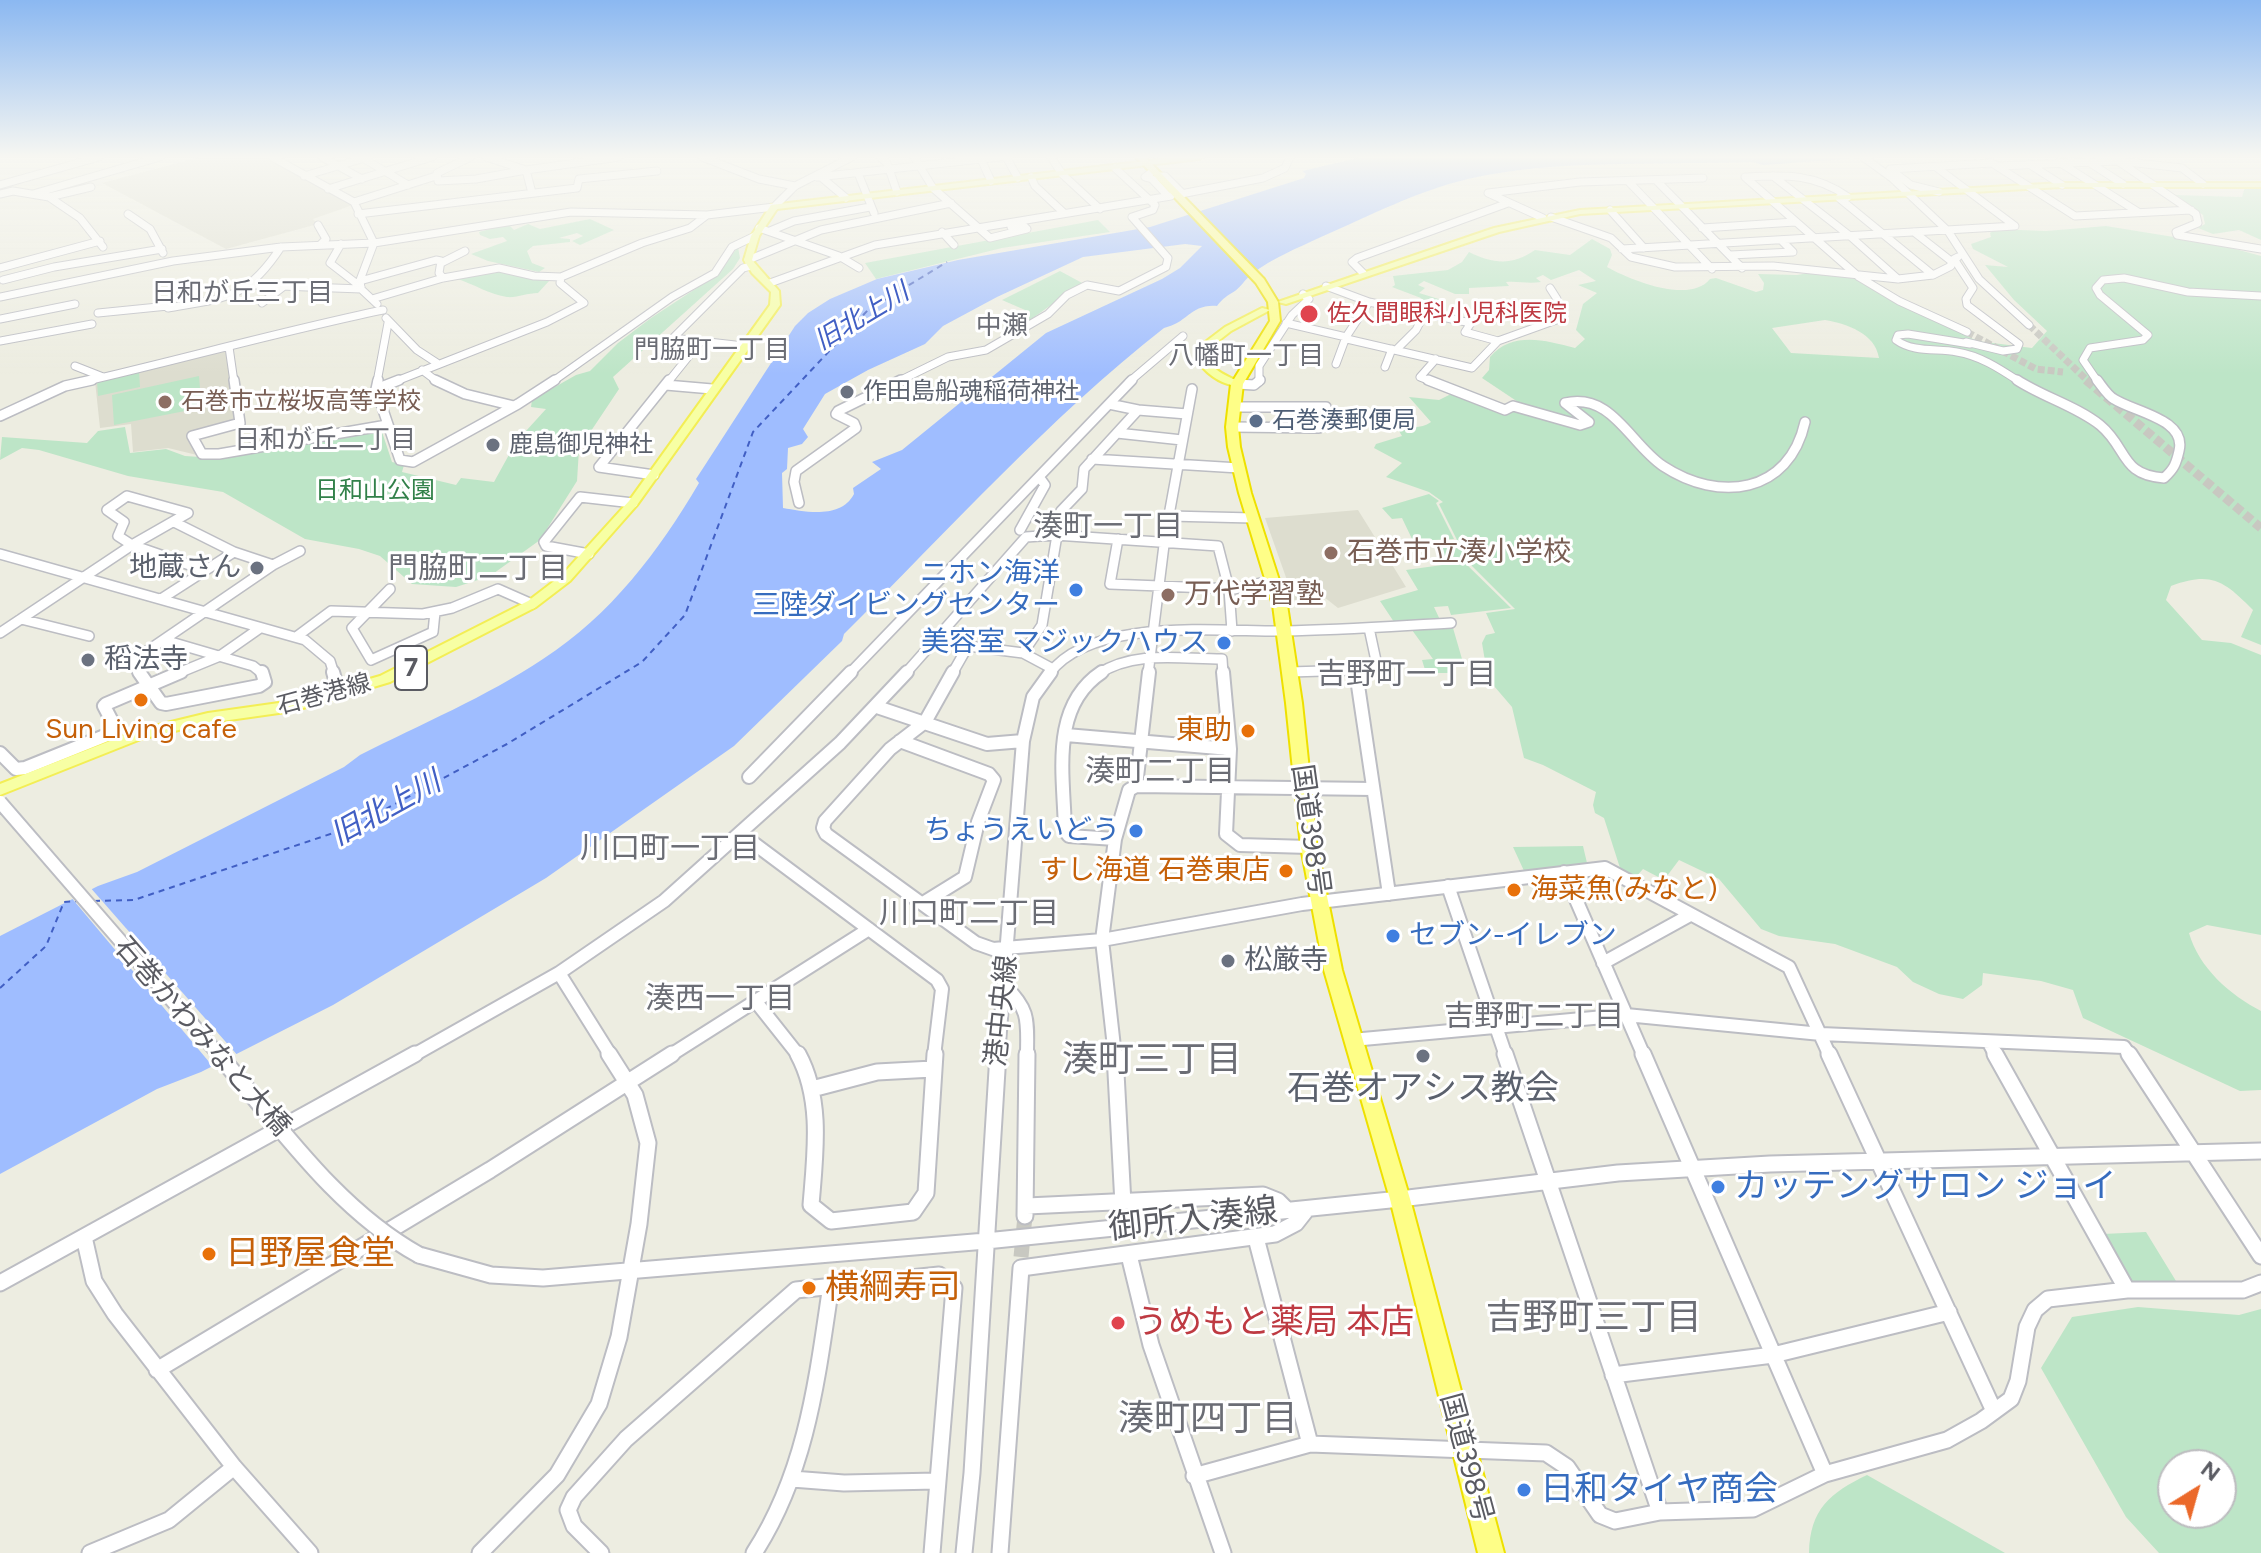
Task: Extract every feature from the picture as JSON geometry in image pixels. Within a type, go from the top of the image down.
[{"type":"highway","name":"国道398号","points":[[1210,229],[1260,281],[1273,302],[1275,321],[1237,384],[1232,427],[1239,468],[1274,580],[1285,631],[1309,847],[1352,1040],[1400,1199],[1491,1553]]},
{"type":"main road","points":[[759,229],[750,263],[770,283]]},
{"type":"main road","points":[[1283,302],[1363,273],[1506,229]]},
{"type":"main road","name":"石巻港線","points":[[3,784],[138,735],[208,718],[293,706],[339,693],[411,668],[532,604],[566,578],[589,554],[654,475],[712,389],[775,305],[777,295],[770,283]]},
{"type":"main road","points":[[1237,384],[1209,370],[1202,361],[1203,348],[1228,329],[1265,310]]},
{"type":"street","points":[[88,229],[100,241],[109,258]]},
{"type":"street","points":[[153,229],[159,237],[164,256],[173,261]]},
{"type":"street","points":[[320,245],[326,239],[321,229]]},
{"type":"street","points":[[361,286],[374,243],[367,229]]},
{"type":"street","points":[[100,241],[0,268],[4,297],[173,261],[281,247],[374,243],[460,229]]},
{"type":"street","points":[[372,299],[443,278],[499,268],[534,276],[561,277],[642,243],[685,229]]},
{"type":"street","points":[[388,323],[376,389],[400,460],[413,462],[514,406],[608,345],[664,303],[715,273],[732,247],[757,232],[774,229]]},
{"type":"street","points":[[744,346],[673,338],[743,268],[794,240],[825,229]]},
{"type":"street","points":[[770,283],[806,272],[859,249],[942,232],[975,229]]},
{"type":"street","points":[[981,229],[990,238],[1025,229]]},
{"type":"street","points":[[799,503],[794,482],[796,471],[856,428],[854,423],[836,414],[838,411],[948,357],[986,350],[1048,314],[1067,295],[1087,285],[1109,291],[1125,289],[1166,267],[1169,261],[1164,253],[1142,229]]},
{"type":"street","points":[[1363,273],[1352,262],[1357,258],[1435,229]]},
{"type":"street","points":[[1585,229],[1611,238],[1631,257],[1675,267],[1773,266],[1898,279],[1933,275],[1951,266],[1951,261],[1914,232]]},
{"type":"street","points":[[1627,229],[1644,248]]},
{"type":"street","points":[[1672,229],[1712,269]]},
{"type":"street","points":[[1704,229],[1742,268]]},
{"type":"street","points":[[1804,229],[1859,277],[1899,301],[1967,332]]},
{"type":"street","points":[[1842,229],[1898,279]]},
{"type":"street","points":[[1878,229],[1933,275]]},
{"type":"street","points":[[1622,249],[1968,229]]},
{"type":"street","points":[[2182,229],[2176,232],[2177,235],[2261,249]]},
{"type":"street","points":[[770,231],[839,256],[859,268]]},
{"type":"street","points":[[1948,231],[1995,295],[2029,325]]},
{"type":"street","points":[[942,232],[954,245]]},
{"type":"street","points":[[1730,255],[1793,252],[1781,240]]},
{"type":"street","points":[[341,244],[330,262],[331,266],[361,286],[383,310],[388,323],[417,350],[437,363]]},
{"type":"street","points":[[98,313],[168,307],[239,294],[254,285],[281,247]]},
{"type":"street","points":[[3,280],[54,267],[162,249]]},
{"type":"street","points":[[254,285],[361,286],[436,260],[441,263],[457,259],[465,251]]},
{"type":"street","points":[[50,254],[54,267]]},
{"type":"street","points":[[1966,258],[1954,259],[1973,288],[1966,299],[1967,305],[2019,344],[2017,349],[2003,351],[1908,334],[1898,335],[1896,340],[1911,347],[1966,352],[1984,359],[2048,400],[2103,428],[2126,465],[2155,479],[2164,478],[2175,468],[2181,443],[2178,433],[2165,423],[2112,398],[2084,365],[2083,360],[2090,348],[2143,340],[2148,335],[2100,295],[2096,288],[2098,283],[2124,278],[2188,292],[2261,296]]},
{"type":"street","points":[[441,263],[439,273],[443,278]]},
{"type":"street","points":[[1673,278],[1675,267]]},
{"type":"street","points":[[376,389],[528,330],[584,303],[560,283],[561,277]]},
{"type":"street","points":[[262,303],[284,286]]},
{"type":"street","points":[[1326,286],[1369,302],[1471,323],[1465,332],[1498,341]]},
{"type":"street","points":[[1286,323],[1472,368],[1498,341],[1559,319],[1557,299],[1550,288]]},
{"type":"street","points":[[1237,384],[1254,385],[1260,381],[1259,366],[1286,323],[1309,299],[1303,294]]},
{"type":"street","points":[[1336,364],[1347,338],[1369,302]]},
{"type":"street","points":[[0,319],[75,304]]},
{"type":"street","points":[[0,416],[48,391],[286,330],[383,310]]},
{"type":"street","points":[[1385,367],[1394,350],[1416,330],[1425,313]]},
{"type":"street","points":[[0,341],[92,324]]},
{"type":"street","points":[[749,777],[1109,404],[1183,336]]},
{"type":"street","points":[[1952,337],[1970,344]]},
{"type":"street","points":[[654,475],[599,467],[701,341]]},
{"type":"street","points":[[229,347],[240,423],[192,436],[202,454],[219,454],[387,425]]},
{"type":"street","points":[[1436,359],[1422,379],[1505,410],[1513,406],[1580,425],[1589,422],[1565,403],[1572,400],[1593,405],[1620,419],[1659,463],[1680,476],[1698,481],[1740,484],[1772,477],[1790,461],[1801,441],[1805,422]]},
{"type":"street","points":[[75,366],[103,377]]},
{"type":"street","points":[[422,370],[440,384],[464,395],[514,406]]},
{"type":"street","points":[[666,385],[712,389]]},
{"type":"street","points":[[1136,786],[1157,587],[1175,466],[1192,389]]},
{"type":"street","points":[[1109,404],[1187,414]]},
{"type":"street","points":[[1232,427],[1319,428],[1328,417],[1326,407],[1234,407]]},
{"type":"street","points":[[1023,653],[1042,625],[1061,511],[1082,489],[1084,469],[1138,410]]},
{"type":"street","points":[[1117,433],[1182,440]]},
{"type":"street","points":[[1092,459],[1239,468]]},
{"type":"street","points":[[1020,530],[1045,485],[1040,478]]},
{"type":"street","points":[[0,633],[132,545],[188,513],[127,496],[107,510],[124,522],[118,536],[132,545],[204,570]]},
{"type":"street","points":[[589,554],[546,546],[544,542],[580,497],[633,503]]},
{"type":"street","points":[[1169,516],[1253,518]]},
{"type":"street","points":[[174,522],[234,552],[273,565]]},
{"type":"street","points":[[0,1283],[559,973],[615,937],[664,901],[877,707],[1026,537],[1055,535],[1218,546],[1229,589],[1232,631]]},
{"type":"street","points":[[1118,539],[1110,584],[1229,589],[1274,580]]},
{"type":"street","points":[[164,640],[253,666],[262,672],[265,682],[259,686],[166,704],[161,703],[131,662],[273,565],[300,551]]},
{"type":"street","points":[[161,599],[234,552]]},
{"type":"street","points":[[0,554],[296,637],[313,644],[330,661],[339,693]]},
{"type":"street","points":[[390,589],[364,613],[351,631],[371,660],[433,632],[435,612]]},
{"type":"street","points":[[296,637],[331,611],[396,615],[435,612],[498,589],[532,604]]},
{"type":"street","points":[[21,619],[89,636]]},
{"type":"street","name":"港中央線","points":[[964,1553],[992,1117],[1009,948],[1023,741],[1033,697],[1053,669],[1101,641],[1152,630],[1285,631],[1451,623]]},
{"type":"street","points":[[0,753],[16,769],[25,768],[112,733],[115,727],[104,706],[106,704],[220,656],[260,628]]},
{"type":"street","points":[[1290,672],[1378,670],[1369,628]]},
{"type":"street","points":[[940,637],[968,646],[1023,653],[1053,669]]},
{"type":"street","points":[[968,646],[925,722],[900,741],[825,821],[823,828],[826,834],[976,943],[993,949],[1102,940],[1320,902],[1564,872],[1610,870],[1789,967],[1994,1411]]},
{"type":"street","points":[[1115,839],[1069,836],[1065,831],[1068,709],[1088,684],[1119,662],[1222,659],[1230,749],[1226,834],[1240,845],[1309,847]]},
{"type":"street","points":[[1356,670],[1389,894]]},
{"type":"street","points":[[877,707],[987,744],[1023,741]]},
{"type":"street","points":[[1066,735],[1230,749]]},
{"type":"street","points":[[900,741],[989,774],[994,780],[978,822],[965,877],[923,903]]},
{"type":"street","points":[[1123,1204],[1113,1020],[1102,940],[1115,839],[1129,790],[1136,786],[1373,789]]},
{"type":"street","name":"石巻かわみなと大橋","points":[[0,802],[352,1209],[388,1238],[419,1255],[491,1275],[543,1278],[629,1271]]},
{"type":"street","points":[[740,833],[937,980],[942,989],[933,1069],[926,1193],[913,1212],[831,1221],[811,1205],[816,1129],[812,1089],[794,1047],[757,1003]]},
{"type":"street","points":[[1564,872],[1690,1169],[1825,1474]]},
{"type":"street","points":[[1448,886],[1660,1512]]},
{"type":"street","points":[[1603,963],[1690,915]]},
{"type":"street","points":[[157,1370],[490,1170],[869,929]]},
{"type":"street","points":[[480,1553],[557,1475],[593,1415],[612,1369],[639,1224],[648,1143],[629,1082],[559,973]]},
{"type":"street","points":[[1005,986],[1022,1002],[1027,1013],[1026,1211],[1263,1195],[1278,1201],[1287,1210]]},
{"type":"street","points":[[1352,1040],[1626,1015],[1821,1034],[2124,1047],[2261,1256]]},
{"type":"street","points":[[1989,1043],[2127,1290]]},
{"type":"street","points":[[812,1089],[877,1072],[933,1069]]},
{"type":"street","name":"御所入湊線","points":[[629,1271],[986,1241],[1400,1199],[1618,1173],[2049,1155],[2261,1151]]},
{"type":"street","points":[[1000,1553],[1021,1262],[1129,1255],[1256,1238],[1285,1231],[1307,1209]]},
{"type":"street","points":[[84,1237],[94,1281],[157,1370],[234,1467],[310,1553]]},
{"type":"street","points":[[1256,1238],[1310,1444]]},
{"type":"street","points":[[1129,1255],[1151,1345],[1223,1553]]},
{"type":"street","points":[[601,1553],[574,1526],[568,1510],[574,1497],[626,1439],[796,1290],[939,1275],[954,1288],[932,1553]]},
{"type":"street","points":[[1194,1476],[1310,1444],[1546,1453],[1567,1467],[1600,1515],[1609,1519],[1660,1512],[1753,1509],[1825,1474],[1947,1440],[2011,1399],[2018,1381],[2027,1327],[2035,1310],[2048,1299],[2127,1290],[2243,1290],[2261,1283]]},
{"type":"street","points":[[754,1553],[781,1507],[792,1479],[812,1404],[831,1285]]},
{"type":"street","points":[[1613,1375],[1773,1355],[1949,1312]]},
{"type":"street","points":[[90,1553],[169,1520],[234,1467]]},
{"type":"street","points":[[792,1479],[844,1483],[936,1481]]},
{"type":"shaded area","points":[[189,229],[298,229],[226,249]]},
{"type":"shaded area","name":"石巻市立桜坂高等学校","points":[[227,350],[236,423],[189,434],[197,455],[168,448],[133,452],[131,424],[100,428],[95,381]]},
{"type":"shaded area","name":"石巻市立湊小学校","points":[[1358,510],[1406,587],[1338,608],[1324,597],[1294,600],[1265,518]]},
{"type":"green space","points":[[1047,229],[1107,229],[1110,232],[1002,248],[876,279],[865,263]]},
{"type":"green space","points":[[1994,229],[2127,229],[2217,244],[2261,256],[2261,645],[2241,637],[2253,610],[2225,586],[2207,579],[2197,579],[2171,586],[2166,600],[2202,640],[2231,643],[2261,655],[2261,935],[2207,925],[2189,933],[2200,958],[2217,979],[2261,1011],[2261,1090],[2240,1091],[2083,1018],[2073,990],[2041,981],[1983,973],[1982,985],[1963,999],[1939,994],[1913,982],[1897,967],[1835,944],[1779,936],[1761,929],[1719,879],[1679,860],[1664,880],[1643,869],[1636,877],[1620,868],[1604,818],[1595,813],[1596,792],[1524,758],[1512,707],[1488,679],[1482,643],[1486,635],[1495,633],[1486,613],[1515,609],[1465,559],[1447,562],[1435,542],[1457,540],[1439,504],[1443,502],[1429,492],[1386,477],[1402,463],[1374,448],[1376,444],[1402,436],[1399,431],[1403,429],[1431,422],[1409,397],[1439,400],[1453,393],[1507,413],[1516,410],[1518,402],[1482,378],[1489,370],[1490,357],[1508,344],[1519,341],[1541,340],[1575,348],[1585,339],[1576,330],[1583,304],[1597,293],[1578,285],[1596,281],[1579,270],[1551,280],[1543,275],[1536,278],[1541,282],[1506,282],[1509,286],[1469,288],[1469,294],[1455,294],[1424,281],[1418,285],[1425,288],[1419,293],[1442,300],[1428,305],[1418,302],[1421,298],[1392,287],[1395,285],[1393,276],[1448,270],[1462,262],[1469,252],[1502,262],[1518,259],[1535,250],[1570,255],[1592,239],[1610,249],[1612,255],[1607,267],[1660,288],[1689,290],[1716,278],[1756,292],[1763,290],[1764,283],[1758,274],[1814,272],[1857,279],[1977,341],[2032,348],[2047,331],[2014,300],[1985,265],[2008,267],[1973,249],[1971,244],[1991,237],[1990,233]],"holes":[[[1825,320],[1851,327],[1872,342],[1879,358],[1791,353],[1772,328]]]},
{"type":"green space","points":[[2202,229],[2261,229],[2261,240],[2239,230],[2213,234]]},
{"type":"green space","points":[[614,230],[580,245],[572,241],[583,236],[577,233],[559,238],[570,239],[570,242],[533,246],[527,251],[532,263],[545,268],[539,272],[488,261],[471,254],[507,241],[503,237],[490,239],[479,232]]},
{"type":"green space","name":"日和山公園","points":[[738,247],[740,258],[733,269],[613,377],[619,389],[579,449],[577,481],[540,540],[490,576],[456,587],[412,584],[380,556],[305,539],[223,492],[128,476],[39,450],[22,448],[0,460],[2,437],[87,443],[98,431],[125,427],[130,453],[166,449],[185,456],[215,458],[381,429],[392,462],[404,465],[402,472],[456,485],[461,478],[494,482],[516,442],[546,409],[531,407],[532,400],[576,375],[590,371],[618,343],[715,276]]},
{"type":"green space","points":[[498,270],[550,280],[538,293],[511,297],[458,279]]},
{"type":"green space","points":[[1060,271],[1084,284],[1011,333],[1003,323],[1006,318],[1025,310],[1002,300]]},
{"type":"green space","points":[[139,371],[140,387],[98,396],[97,381]]},
{"type":"green space","points":[[199,376],[201,401],[185,411],[114,425],[112,395]]},
{"type":"green space","points":[[1429,494],[1439,501],[1436,503],[1454,539],[1413,541],[1402,518],[1392,519],[1382,508]]},
{"type":"green space","points":[[1464,562],[1511,608],[1451,615],[1448,606],[1434,607],[1441,622],[1396,625],[1380,601],[1418,590],[1406,570]]},
{"type":"green space","points":[[1453,628],[1462,659],[1449,659],[1452,673],[1426,673],[1422,660],[1433,659],[1412,630]]},
{"type":"green space","points":[[1583,846],[1587,863],[1525,873],[1513,847]]},
{"type":"green space","points":[[2146,1232],[2176,1281],[2132,1283],[2103,1234]]},
{"type":"green space","points":[[2138,1307],[2239,1315],[2261,1309],[2261,1553],[2159,1553],[2126,1517],[2041,1368],[2072,1317]]},
{"type":"green space","points":[[1867,1475],[2005,1553],[1809,1553],[1813,1525],[1824,1504]]},
{"type":"water","name":"旧北上川","points":[[1136,229],[1338,229],[1260,268],[1217,306],[1201,308],[1164,328],[1121,363],[1039,437],[844,634],[842,641],[734,746],[546,878],[333,1005],[201,1072],[157,1089],[0,1174],[0,936],[98,886],[137,872],[344,767],[360,755],[499,686],[568,642],[612,602],[650,557],[684,508],[699,483],[696,479],[795,326],[808,313],[830,299],[877,279],[958,260]],"holes":[[[1185,244],[1202,246],[1180,268],[1046,333],[902,450],[872,462],[881,469],[853,488],[854,494],[841,507],[822,512],[783,508],[782,473],[787,469],[788,448],[802,444],[808,437],[803,429],[825,394],[925,344],[943,326],[997,297],[1083,257]]]},
{"type":"pier","points":[[89,886],[239,1057],[215,1069],[70,896]]},
{"type":"ferry route","points":[[94,901],[134,900],[354,826],[507,744],[642,662],[685,615],[753,432],[868,310],[947,262]]},
{"type":"ferry route","points":[[0,988],[46,946],[64,902],[80,901]]},
{"type":"tunnel","points":[[2029,325],[2089,382]]},
{"type":"tunnel","points":[[1967,332],[2036,369],[2063,372]]},
{"type":"tunnel","points":[[2086,380],[2261,528]]},
{"type":"tunnel","points":[[1021,1257],[1025,1216]]},
{"type":"place","name":"佐久間眼科小児科医院","points":[[1309,314]]},
{"type":"place","name":"作田島船魂稲荷神社","points":[[847,392]]},
{"type":"place","name":"石巻市立桜坂高等学校","points":[[165,402]]},
{"type":"place","name":"石巻湊郵便局","points":[[1256,421]]},
{"type":"place","name":"鹿島御児神社","points":[[493,445]]},
{"type":"place","name":"石巻市立湊小学校","points":[[1331,553]]},
{"type":"place","name":"地蔵さん","points":[[257,568]]},
{"type":"place","name":"ニホン海洋 三陸ダイビングセンター","points":[[1076,590]]},
{"type":"place","name":"万代学習塾","points":[[1168,595]]},
{"type":"place","name":"美容室 マジックハウス","points":[[1224,643]]},
{"type":"place","name":"稻法寺","points":[[88,660]]},
{"type":"place","name":"Sun Living cafe","points":[[141,700]]},
{"type":"place","name":"東助","points":[[1248,731]]},
{"type":"place","name":"ちょうえいどう","points":[[1136,831]]},
{"type":"place","name":"すし海道 石巻東店","points":[[1286,871]]},
{"type":"place","name":"海菜魚(みなと)","points":[[1514,890]]},
{"type":"place","name":"セブン-イレブン","points":[[1393,936]]},
{"type":"place","name":"松厳寺","points":[[1228,961]]},
{"type":"place","name":"石巻オアシス教会","points":[[1423,1056]]},
{"type":"place","name":"カッテングサロン ジョイ","points":[[1718,1187]]},
{"type":"place","name":"日野屋食堂","points":[[209,1254]]},
{"type":"place","name":"横綱寿司","points":[[809,1288]]},
{"type":"place","name":"うめもと薬局 本店","points":[[1118,1323]]},
{"type":"place","name":"日和タイヤ商会","points":[[1524,1490]]},
{"type":"district","name":"日和が丘三丁目","points":[[242,293]]},
{"type":"district","name":"中瀬","points":[[1002,326]]},
{"type":"district","name":"門脇町一丁目","points":[[712,350]]},
{"type":"district","name":"八幡町一丁目","points":[[1246,356]]},
{"type":"district","name":"日和が丘二丁目","points":[[325,440]]},
{"type":"district","name":"湊町一丁目","points":[[1108,527]]},
{"type":"district","name":"門脇町二丁目","points":[[478,569]]},
{"type":"district","name":"吉野町一丁目","points":[[1406,675]]},
{"type":"district","name":"湊町二丁目","points":[[1160,772]]},
{"type":"district","name":"川口町一丁目","points":[[670,849]]},
{"type":"district","name":"川口町二丁目","points":[[969,914]]},
{"type":"district","name":"湊西一丁目","points":[[720,999]]},
{"type":"district","name":"吉野町二丁目","points":[[1534,1017]]},
{"type":"district","name":"湊町三丁目","points":[[1152,1060]]},
{"type":"district","name":"吉野町三丁目","points":[[1594,1318]]},
{"type":"district","name":"湊町四丁目","points":[[1208,1419]]}]
